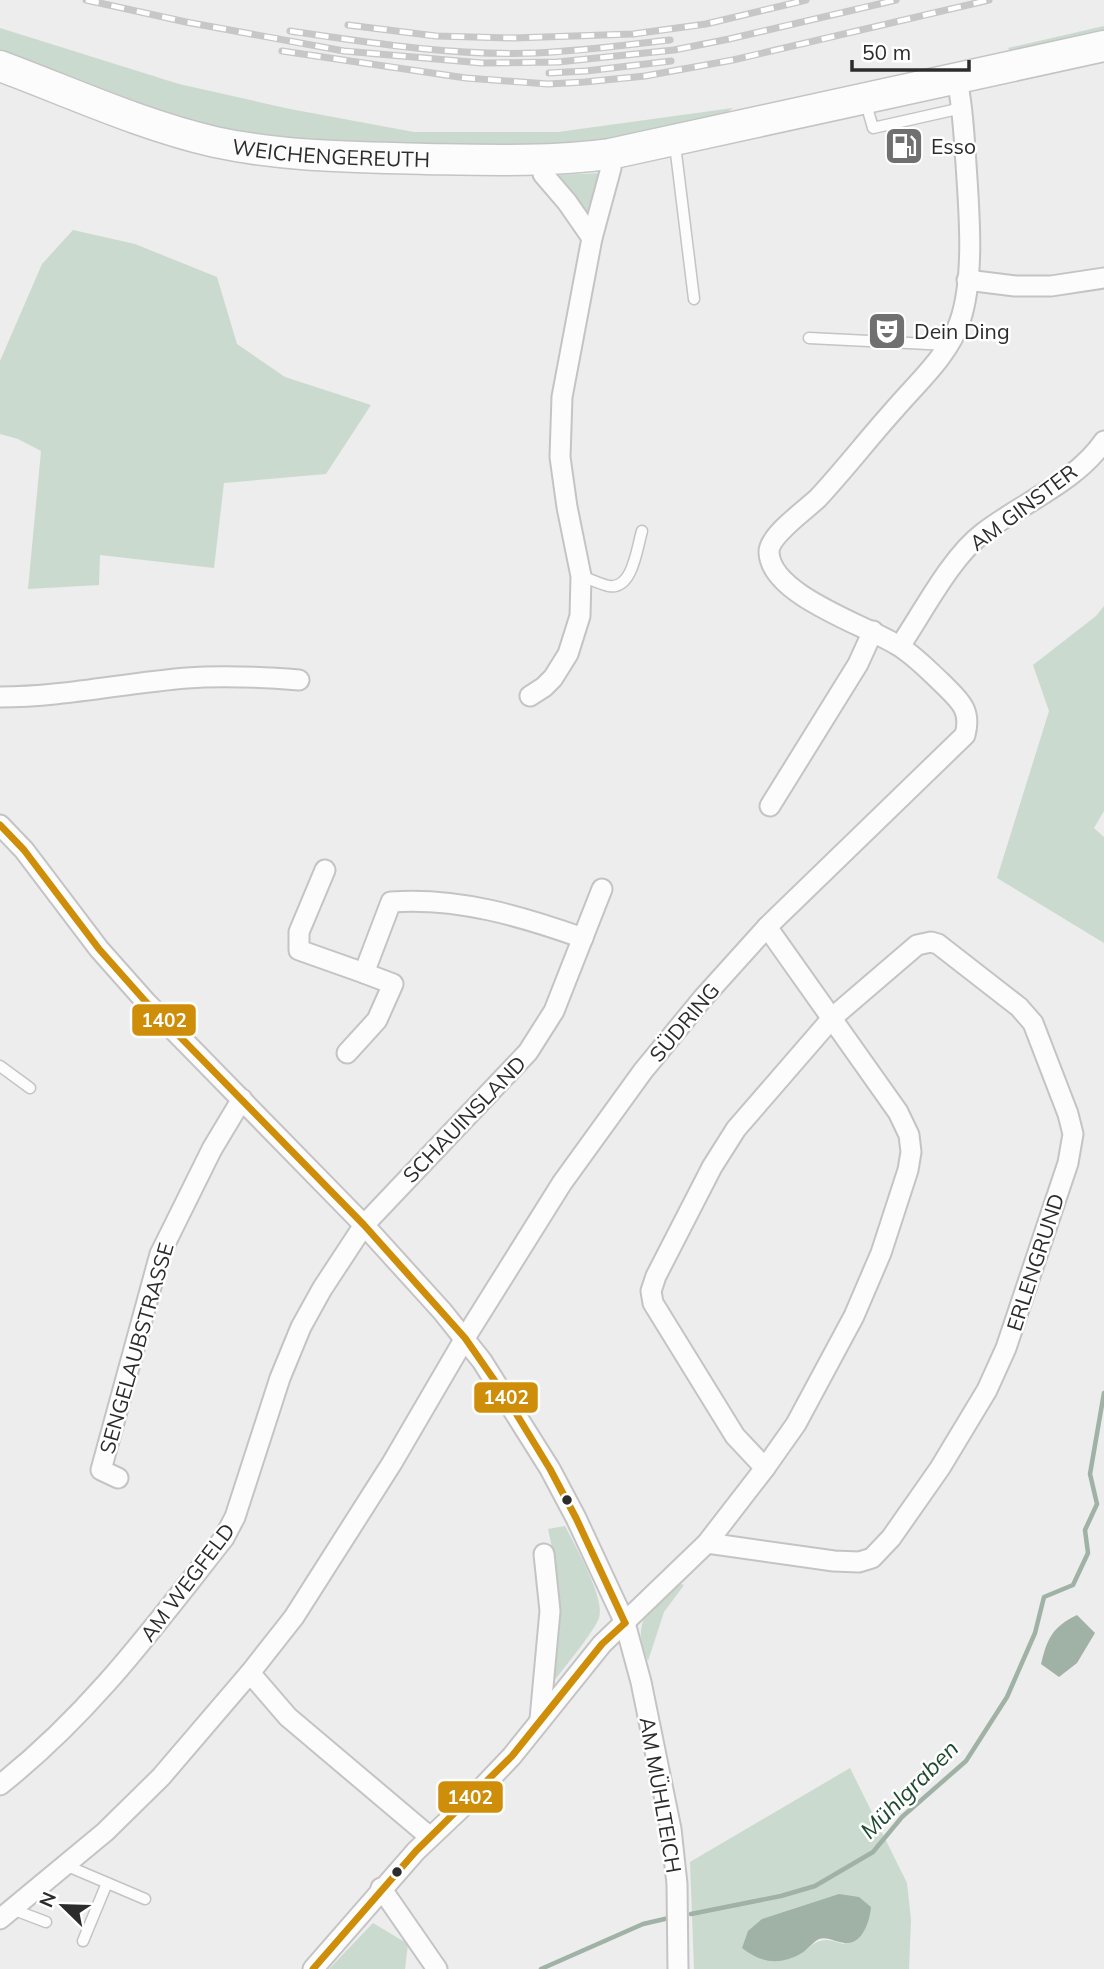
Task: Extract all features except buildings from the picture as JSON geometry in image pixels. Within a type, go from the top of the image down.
[{"type":"main road","name":"WEICHENGEREUTH","points":[[0,66],[166,128],[263,151],[370,158],[541,160],[610,154],[864,100],[960,94],[1104,46]]},
{"type":"street","points":[[900,646],[821,608],[783,580],[770,561],[769,548],[774,539],[817,498],[948,345],[960,323],[967,280],[969,210],[960,94]]},
{"type":"street","points":[[530,696],[553,678],[568,654],[580,616],[581,576],[560,457],[565,378],[592,238],[611,168],[610,154]]},
{"type":"street","points":[[541,160],[543,174],[592,238]]},
{"type":"street","points":[[967,280],[1015,286],[1051,286],[1104,278]]},
{"type":"street","name":"AM GINSTER","points":[[900,646],[960,555],[981,534],[1064,480],[1094,454],[1104,441]]},
{"type":"street","points":[[771,806],[858,664],[873,631]]},
{"type":"street","name":"SÜDRING","points":[[6,1914],[105,1832],[161,1777],[294,1617],[392,1463],[465,1338],[562,1183],[635,1082],[703,998],[767,927],[965,736],[968,722],[962,703],[900,646]]},
{"type":"street","points":[[0,697],[38,697],[185,678],[251,677],[299,680]]},
{"type":"street","name":"AM MÜHLTEICH","points":[[0,825],[24,850],[99,949],[146,1002],[364,1224],[465,1338],[506,1396],[550,1469],[625,1623],[641,1682],[671,1829],[677,1884],[678,1969]]},
{"type":"street","points":[[325,870],[299,932],[299,950],[393,984],[377,1020],[347,1053]]},
{"type":"street","name":"SCHAUINSLAND","points":[[364,1224],[528,1052],[554,1011],[602,889]]},
{"type":"street","points":[[364,973],[391,902],[417,900],[489,910],[524,917],[583,938]]},
{"type":"street","points":[[313,1969],[381,1888],[512,1756],[602,1644],[706,1543],[796,1424],[854,1316],[881,1253],[908,1170],[911,1152],[909,1135],[898,1112],[767,927]]},
{"type":"street","name":"ERLENGRUND","points":[[706,1543],[834,1561],[859,1562],[872,1559],[891,1538],[940,1468],[987,1390],[1006,1348],[1068,1163],[1073,1134],[1068,1114],[1033,1023],[1019,1006],[944,948],[930,942],[917,945],[833,1017]]},
{"type":"street","points":[[765,1468],[734,1436],[653,1303],[651,1291],[656,1276],[712,1167],[736,1129],[833,1017]]},
{"type":"street","name":"SENGELAUBSTRASSE","points":[[118,1478],[101,1470],[160,1254],[212,1149],[242,1099]]},
{"type":"street","name":"AM WEGFELD","points":[[0,1785],[59,1734],[101,1692],[224,1538],[235,1517],[280,1378],[301,1327],[364,1224]]},
{"type":"street","points":[[540,1720],[547,1669],[550,1611],[544,1553]]},
{"type":"street","points":[[250,1672],[288,1717],[430,1837]]},
{"type":"street","points":[[381,1888],[437,1969]]},
{"type":"lane","points":[[674,141],[694,299]]},
{"type":"lane","points":[[809,338],[948,345]]},
{"type":"lane","points":[[581,576],[608,586],[625,581],[642,531]]},
{"type":"lane","points":[[0,1066],[30,1088]]},
{"type":"lane","points":[[65,1866],[145,1899]]},
{"type":"lane","points":[[83,1941],[107,1883]]},
{"type":"lane","points":[[6,1914],[46,1922]]},
{"type":"shaded area","points":[[1104,26],[1104,32],[1011,53],[1008,48]]},
{"type":"shaded area","points":[[0,28],[179,84],[290,109],[414,132],[558,132],[733,108],[719,119],[589,145],[400,143],[279,137],[226,129],[139,104],[0,52]]},
{"type":"shaded area","points":[[601,173],[589,221],[557,181],[560,175]]},
{"type":"shaded area","points":[[73,230],[135,244],[217,277],[237,344],[285,377],[371,405],[326,474],[224,483],[214,568],[100,555],[99,585],[28,589],[41,451],[18,439],[0,434],[0,361],[42,264]]},
{"type":"shaded area","points":[[1104,606],[1104,811],[1094,828],[1104,837],[1104,943],[997,878],[1049,711],[1033,665],[1096,616]]},
{"type":"shaded area","points":[[565,1526],[594,1585],[600,1609],[599,1618],[592,1631],[554,1681],[551,1676],[560,1621],[555,1565],[548,1529]]},
{"type":"shaded area","points":[[676,1582],[684,1585],[664,1612],[648,1661],[641,1635],[642,1625],[651,1609]]},
{"type":"shaded area","points":[[1077,1615],[1095,1633],[1077,1663],[1059,1677],[1041,1664],[1043,1655],[1056,1629]]},
{"type":"shaded area","points":[[850,1768],[907,1883],[911,1920],[909,1969],[694,1969],[690,1862]],"holes":[[[748,1931],[864,1931],[843,1944],[830,1940],[820,1941],[801,1954]]]},
{"type":"shaded area","points":[[839,1894],[859,1897],[871,1907],[867,1924],[857,1940],[846,1943],[819,1939],[802,1953],[778,1961],[763,1960],[742,1948],[748,1931],[762,1919]]},
{"type":"shaded area","points":[[373,1923],[408,1944],[405,1969],[329,1969]]},
{"type":"waterway","name":"Mühlgraben","points":[[691,1914],[781,1896],[815,1886],[873,1852],[902,1817],[966,1761],[1007,1697],[1035,1633],[1044,1597],[1073,1585],[1088,1553],[1085,1530],[1097,1504],[1090,1474],[1104,1393]]},
{"type":"waterway","name":"Mühlgraben","points":[[541,1969],[643,1924],[669,1918]]},
{"type":"railway","points":[[86,0],[186,22],[344,51],[482,63],[558,62],[674,50],[896,0]]},
{"type":"railway","points":[[348,25],[436,36],[514,38],[633,34],[706,24],[806,0]]},
{"type":"railway","points":[[282,51],[466,78],[548,84],[585,82],[645,76],[733,60],[989,0]]},
{"type":"railway","points":[[290,31],[413,48],[474,53],[570,51],[670,40]]},
{"type":"railway","points":[[549,73],[671,61]]},
{"type":"transit line","name":"1402","points":[[0,825],[24,850],[99,949],[146,1002],[364,1225],[465,1338],[506,1397],[550,1469],[625,1623]]},
{"type":"transit line","name":"1402","points":[[313,1969],[416,1851],[512,1756],[602,1644],[625,1623]]},
{"type":"place","name":"Esso","points":[[904,146]]},
{"type":"place","name":"Dein Ding","points":[[887,331]]}]
